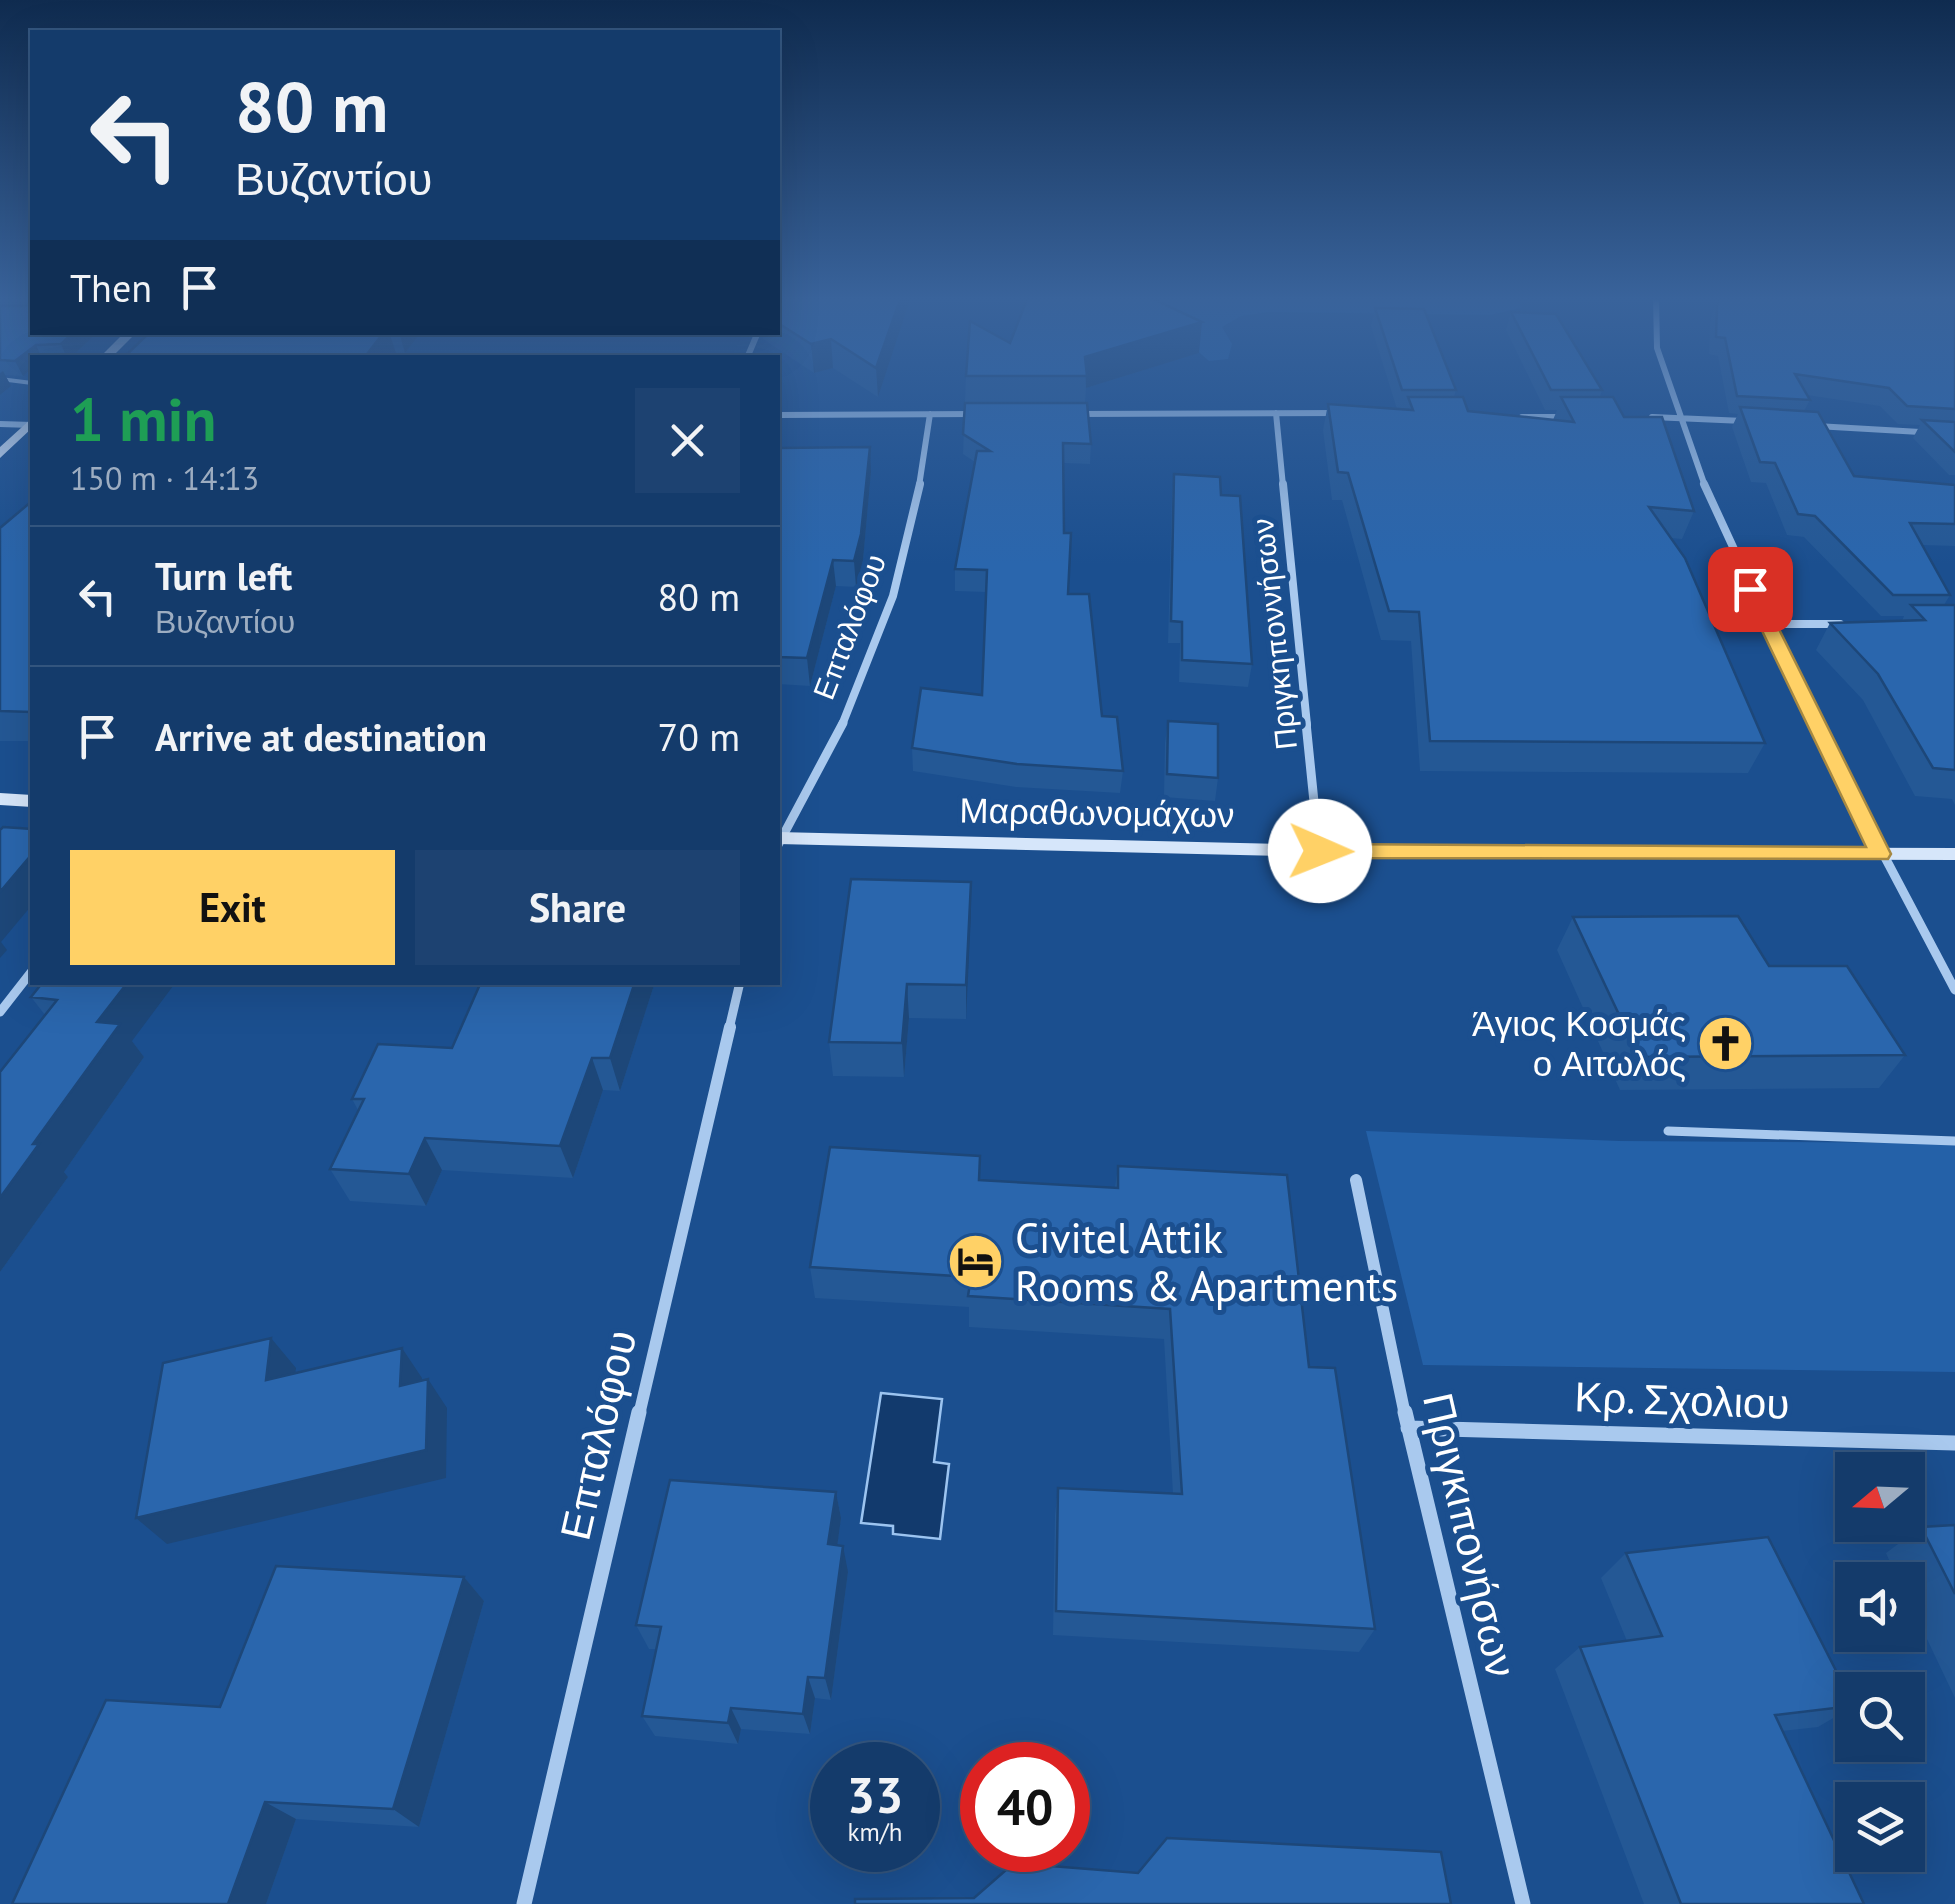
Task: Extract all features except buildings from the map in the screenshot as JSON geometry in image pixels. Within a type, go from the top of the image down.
[{"type":"street","points":[[1669,386],[1677,417],[1766,624],[1880,854],[1955,990]]},
{"type":"street","name":"Πριγκηποννήσων","points":[[1276,413],[1320,851]]},
{"type":"street","name":"Επταλόφου","points":[[780,839],[852,704],[895,600],[915,524],[930,414]]},
{"type":"street","points":[[780,415],[989,414]]},
{"type":"street","points":[[1069,414],[1354,414]]},
{"type":"street","points":[[1503,417],[1579,418]]},
{"type":"street","points":[[1638,417],[1756,422]]},
{"type":"street","points":[[0,424],[30,424]]},
{"type":"street","points":[[1796,424],[1955,434]]},
{"type":"street","points":[[0,454],[30,426]]},
{"type":"street","points":[[1766,624],[1860,624]]},
{"type":"street","points":[[0,799],[30,801]]},
{"type":"street","name":"Μαραθωνομάχων","points":[[780,841],[1320,851],[1955,854]]},
{"type":"street","points":[[0,1012],[30,974]]},
{"type":"street","name":"Επταλόφου","points":[[524,1904],[739,985]]},
{"type":"street","name":"Πριγκιπονήσων","points":[[1356,1180],[1408,1428],[1523,1904]]},
{"type":"street","name":"Κρ. Σχολιου","points":[[1408,1428],[1955,1443]]},
{"type":"lane","points":[[1668,1131],[1955,1140]]},
{"type":"shaded area","points":[[1366,1131],[1619,1141],[1955,1143],[1955,1372],[1423,1365]]},
{"type":"shaded area","points":[[881,1393],[942,1399],[934,1462],[949,1464],[940,1539],[893,1534],[893,1526],[861,1523]]},
{"type":"place","name":"Άγιος Κοσμάς ο Αιτωλός","points":[[1725,1044]]},
{"type":"place","name":"Civitel Attik Rooms & Apartments","points":[[976,1262]]},
{"type":"route","points":[[1320,851],[1880,854],[1750,589]]}]
